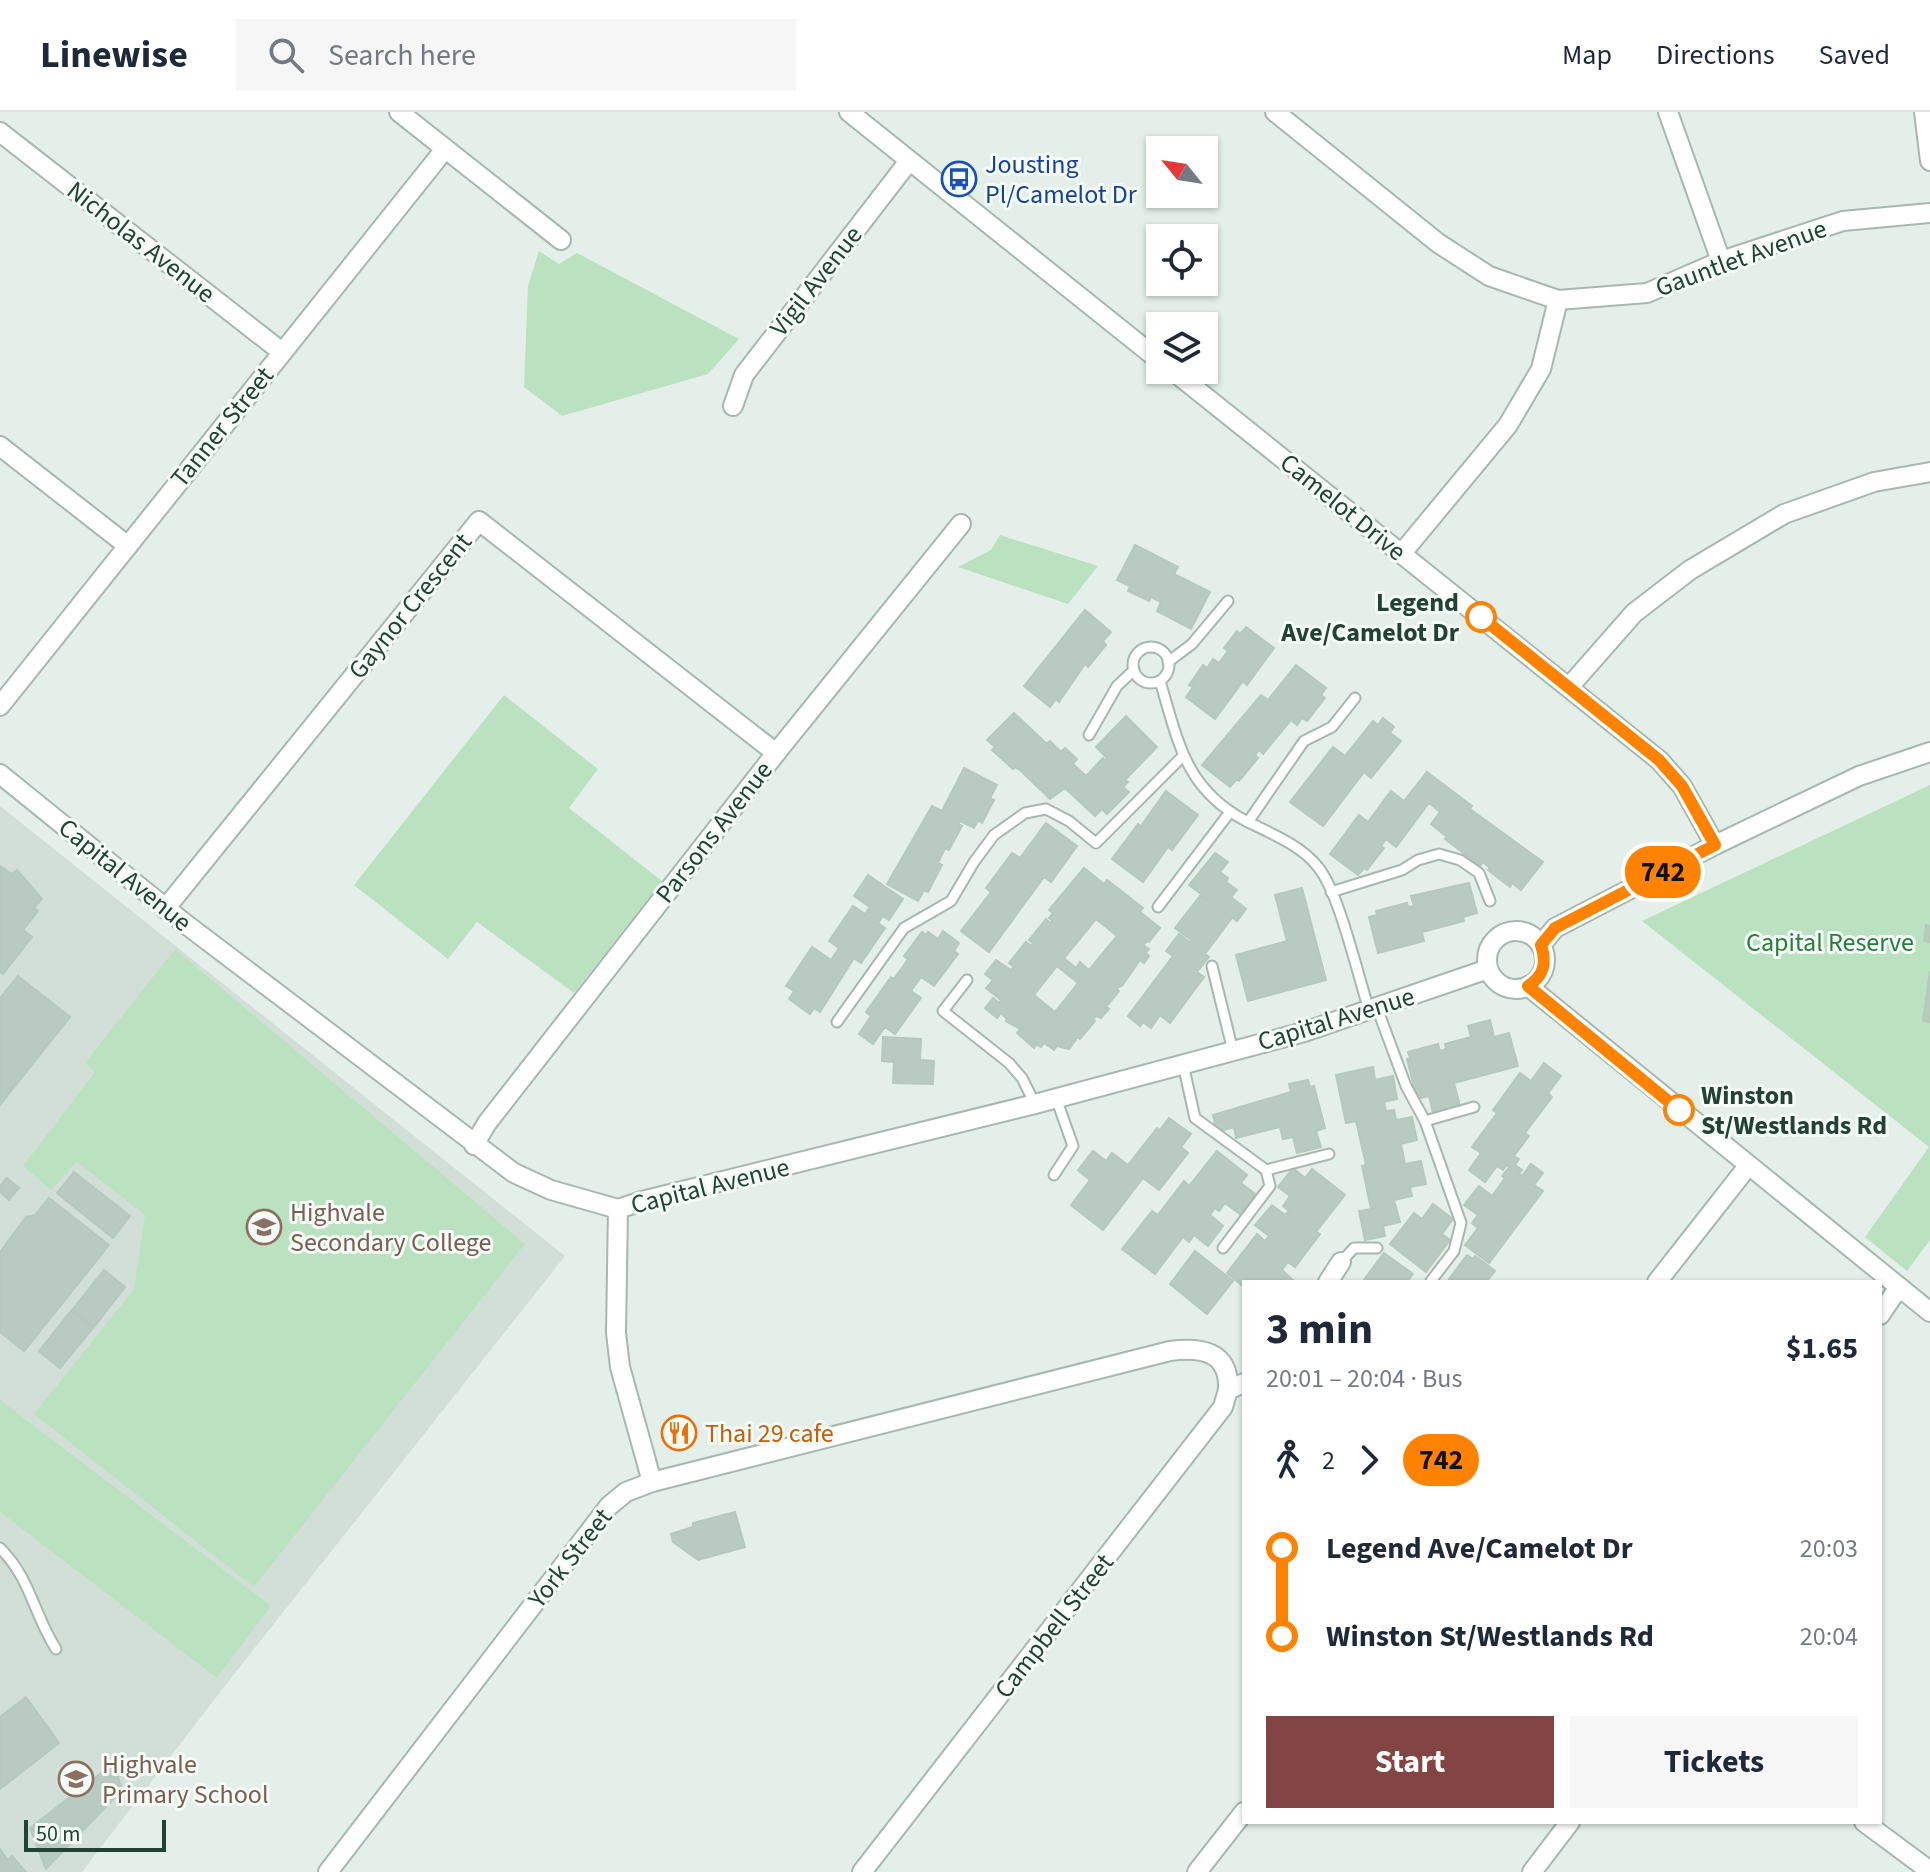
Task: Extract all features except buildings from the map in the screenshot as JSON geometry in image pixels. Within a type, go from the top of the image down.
[{"type":"street","points":[[399,112],[561,240]]},
{"type":"street","points":[[849,112],[1146,350]]},
{"type":"street","name":"Gauntlet Avenue","points":[[1275,112],[1438,243],[1489,276],[1558,300],[1647,293],[1721,261],[1843,221],[1930,213]]},
{"type":"street","points":[[1668,112],[1721,261]]},
{"type":"street","points":[[1924,112],[1930,161]]},
{"type":"street","name":"Nicholas Avenue","points":[[0,132],[282,352]]},
{"type":"street","name":"Tanner Street","points":[[0,706],[445,149]]},
{"type":"street","name":"Vigil Avenue","points":[[733,406],[744,375],[909,161]]},
{"type":"street","points":[[1402,553],[1508,425],[1541,369],[1558,300]]},
{"type":"street","name":"Camelot Drive","points":[[1190,384],[1659,760],[1682,786],[1715,845]]},
{"type":"street","points":[[0,446],[128,546]]},
{"type":"street","points":[[1569,687],[1634,613],[1690,570],[1784,514],[1874,482],[1930,472]]},
{"type":"street","name":"Gaynor Crescent","points":[[165,909],[479,521],[776,753]]},
{"type":"street","name":"Parsons Avenue","points":[[474,1145],[487,1123],[776,753],[961,524]]},
{"type":"street","points":[[1541,945],[1555,928],[1715,845],[1859,776],[1930,752]]},
{"type":"street","name":"Capital Avenue","points":[[0,774],[165,909],[474,1145],[526,1179],[551,1190],[618,1209],[1035,1104],[1304,1032],[1488,969]]},
{"type":"street","points":[[1522,932],[1531,935],[1541,945],[1544,965],[1541,974],[1528,986],[1508,988],[1499,984],[1488,969],[1489,949],[1502,934],[1522,932]]},
{"type":"street","points":[[1528,986],[1930,1312]]},
{"type":"street","points":[[1659,1280],[1748,1166]]},
{"type":"street","points":[[618,1209],[616,1333],[620,1367],[652,1482]]},
{"type":"street","points":[[1329,1280],[1341,1262]]},
{"type":"street","points":[[1882,1312],[1899,1287]]},
{"type":"street","name":"York Street","points":[[328,1872],[609,1506],[626,1492],[652,1482],[1170,1351],[1193,1348],[1208,1352],[1218,1359],[1236,1386]]},
{"type":"street","name":"Campbell Street","points":[[862,1872],[1223,1407],[1236,1386]]},
{"type":"street","points":[[1197,1872],[1242,1815]]},
{"type":"street","points":[[1537,1870],[1569,1824]]},
{"type":"street","points":[[1867,1824],[1930,1871]]},
{"type":"lane","points":[[1168,662],[1192,644],[1228,601]]},
{"type":"lane","points":[[1148,647],[1162,651],[1168,662],[1166,674],[1160,681],[1140,680],[1134,670],[1135,657],[1148,647]]},
{"type":"lane","points":[[1089,735],[1117,686],[1134,670]]},
{"type":"lane","points":[[1160,681],[1183,756],[1205,789],[1230,812],[1285,841],[1318,866],[1331,892],[1373,1009],[1406,1086],[1425,1121],[1461,1223],[1454,1251],[1432,1280]]},
{"type":"lane","points":[[1248,822],[1304,741],[1332,727],[1355,698]]},
{"type":"lane","points":[[837,1022],[904,928],[951,901],[994,835],[1025,813],[1046,809],[1069,821],[1096,843],[1183,756]]},
{"type":"lane","points":[[1158,907],[1230,812]]},
{"type":"lane","points":[[1331,892],[1402,870],[1418,860],[1439,854],[1460,860],[1479,873],[1490,901]]},
{"type":"lane","points":[[1212,966],[1233,1051]]},
{"type":"lane","points":[[967,980],[943,1011],[1009,1063],[1022,1078],[1035,1104]]},
{"type":"lane","points":[[1183,1064],[1195,1118],[1266,1170],[1270,1186],[1223,1248]]},
{"type":"lane","points":[[1054,1175],[1073,1146],[1056,1098]]},
{"type":"lane","points":[[1425,1121],[1474,1107]]},
{"type":"lane","points":[[1266,1170],[1329,1154]]},
{"type":"lane","points":[[1341,1262],[1354,1248],[1377,1248]]},
{"type":"lane","points":[[0,1548],[24,1577],[39,1621],[56,1649]]},
{"type":"shaded area","name":"Highvale Secondary College","points":[[0,806],[565,1256],[224,1687],[82,1872],[0,1872]]},
{"type":"green space","points":[[539,251],[559,264],[577,253],[739,339],[708,374],[562,416],[524,387],[528,286]]},
{"type":"green space","points":[[1000,535],[1098,566],[1068,604],[958,567],[991,550]]},
{"type":"green space","points":[[504,695],[598,769],[569,808],[662,881],[574,993],[477,922],[448,959],[354,885]]},
{"type":"green space","name":"Capital Reserve","points":[[1930,785],[1930,1240],[1907,1271],[1865,1237],[1929,1147],[1642,921]]},
{"type":"green space","points":[[175,949],[525,1244],[254,1587],[34,1414],[134,1289],[145,1215],[77,1162],[51,1190],[23,1166],[95,1072],[85,1063]]},
{"type":"green space","points":[[0,1400],[271,1606],[217,1678],[0,1512]]},
{"type":"bus line","name":"742","points":[[1481,617],[1659,760],[1682,786],[1715,845],[1555,928],[1541,945],[1544,954],[1541,974],[1528,986],[1679,1110]]},
{"type":"place","name":"Jousting Pl/Camelot Dr","points":[[959,179]]},
{"type":"place","name":"Legend Ave/Camelot Dr","points":[[1481,617]]},
{"type":"place","name":"Winston St/Westlands Rd","points":[[1679,1110]]},
{"type":"place","name":"Highvale Secondary College","points":[[264,1227]]},
{"type":"place","name":"Thai 29 cafe","points":[[679,1433]]},
{"type":"place","name":"Highvale Primary School","points":[[76,1779]]}]
